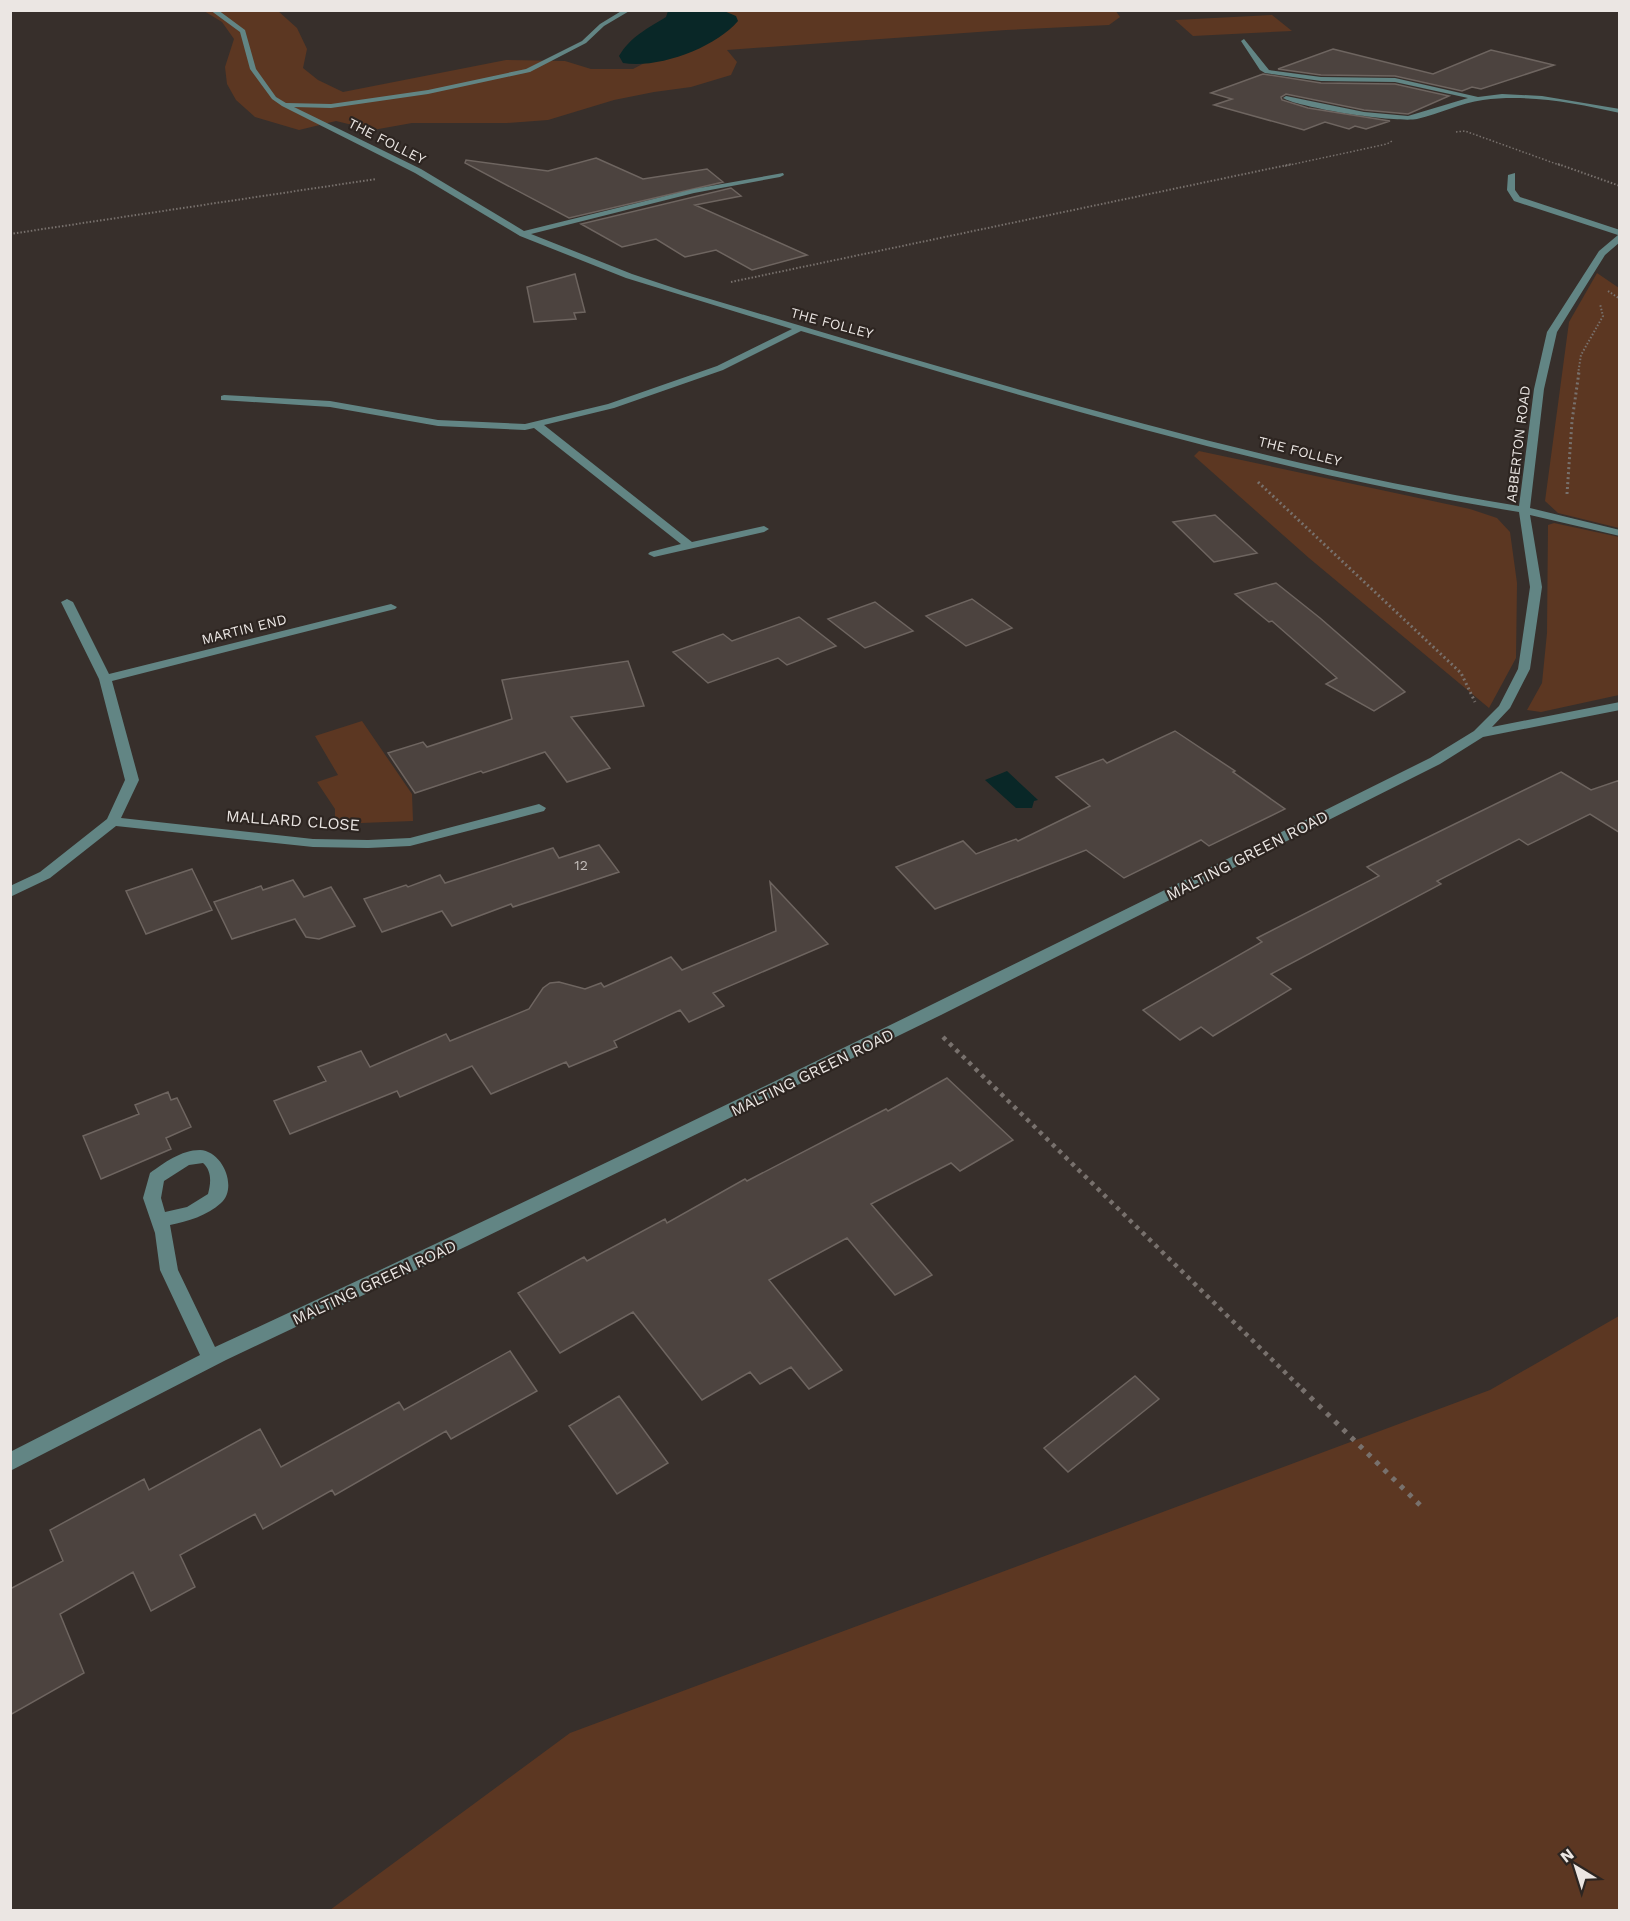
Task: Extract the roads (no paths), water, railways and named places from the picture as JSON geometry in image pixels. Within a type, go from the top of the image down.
[{"type":"street","name":"THE FOLLEY","points":[[213,10],[243,31],[253,69],[274,98],[284,105],[418,171],[523,234],[579,257],[680,293],[1110,419],[1431,495],[1524,510],[1620,533]]},
{"type":"street","points":[[284,105],[331,106],[428,92],[528,71],[565,53],[591,37],[602,25],[628,10]]},
{"type":"street","points":[[1244,41],[1262,69],[1267,72],[1321,79],[1395,80],[1478,98],[1568,99],[1620,111]]},
{"type":"street","points":[[1286,98],[1408,118],[1478,98]]},
{"type":"street","points":[[523,234],[683,194],[780,175]]},
{"type":"street","points":[[1512,175],[1511,190],[1517,199],[1620,232]]},
{"type":"street","name":"ABBERTON ROAD","points":[[1483,731],[1504,708],[1524,669],[1536,587],[1524,510],[1539,389],[1552,332],[1602,252],[1620,237]]},
{"type":"street","points":[[224,398],[330,404],[438,423],[525,427],[611,406],[720,368],[799,329]]},
{"type":"street","points":[[536,424],[688,545]]},
{"type":"street","points":[[654,554],[765,529]]},
{"type":"street","points":[[10,892],[45,875],[113,821],[132,780],[105,679],[67,602]]},
{"type":"street","name":"MARTIN END","points":[[105,679],[391,607]]},
{"type":"street","name":"MALTING GREEN ROAD","points":[[10,1462],[211,1358],[461,1241],[923,1018],[1435,761],[1483,731],[1620,706]]},
{"type":"street","name":"MALLARD CLOSE","points":[[113,821],[313,843],[368,844],[410,842],[539,808]]},
{"type":"street","points":[[159,1220],[164,1233],[169,1270],[211,1358]]},
{"type":"water","points":[[668,11],[724,11],[736,16],[738,21],[715,40],[685,54],[652,63],[623,63],[619,56],[629,43],[666,17]]},
{"type":"water","points":[[1007,771],[1038,800],[1034,801],[1032,808],[1016,808],[985,780]]}]
